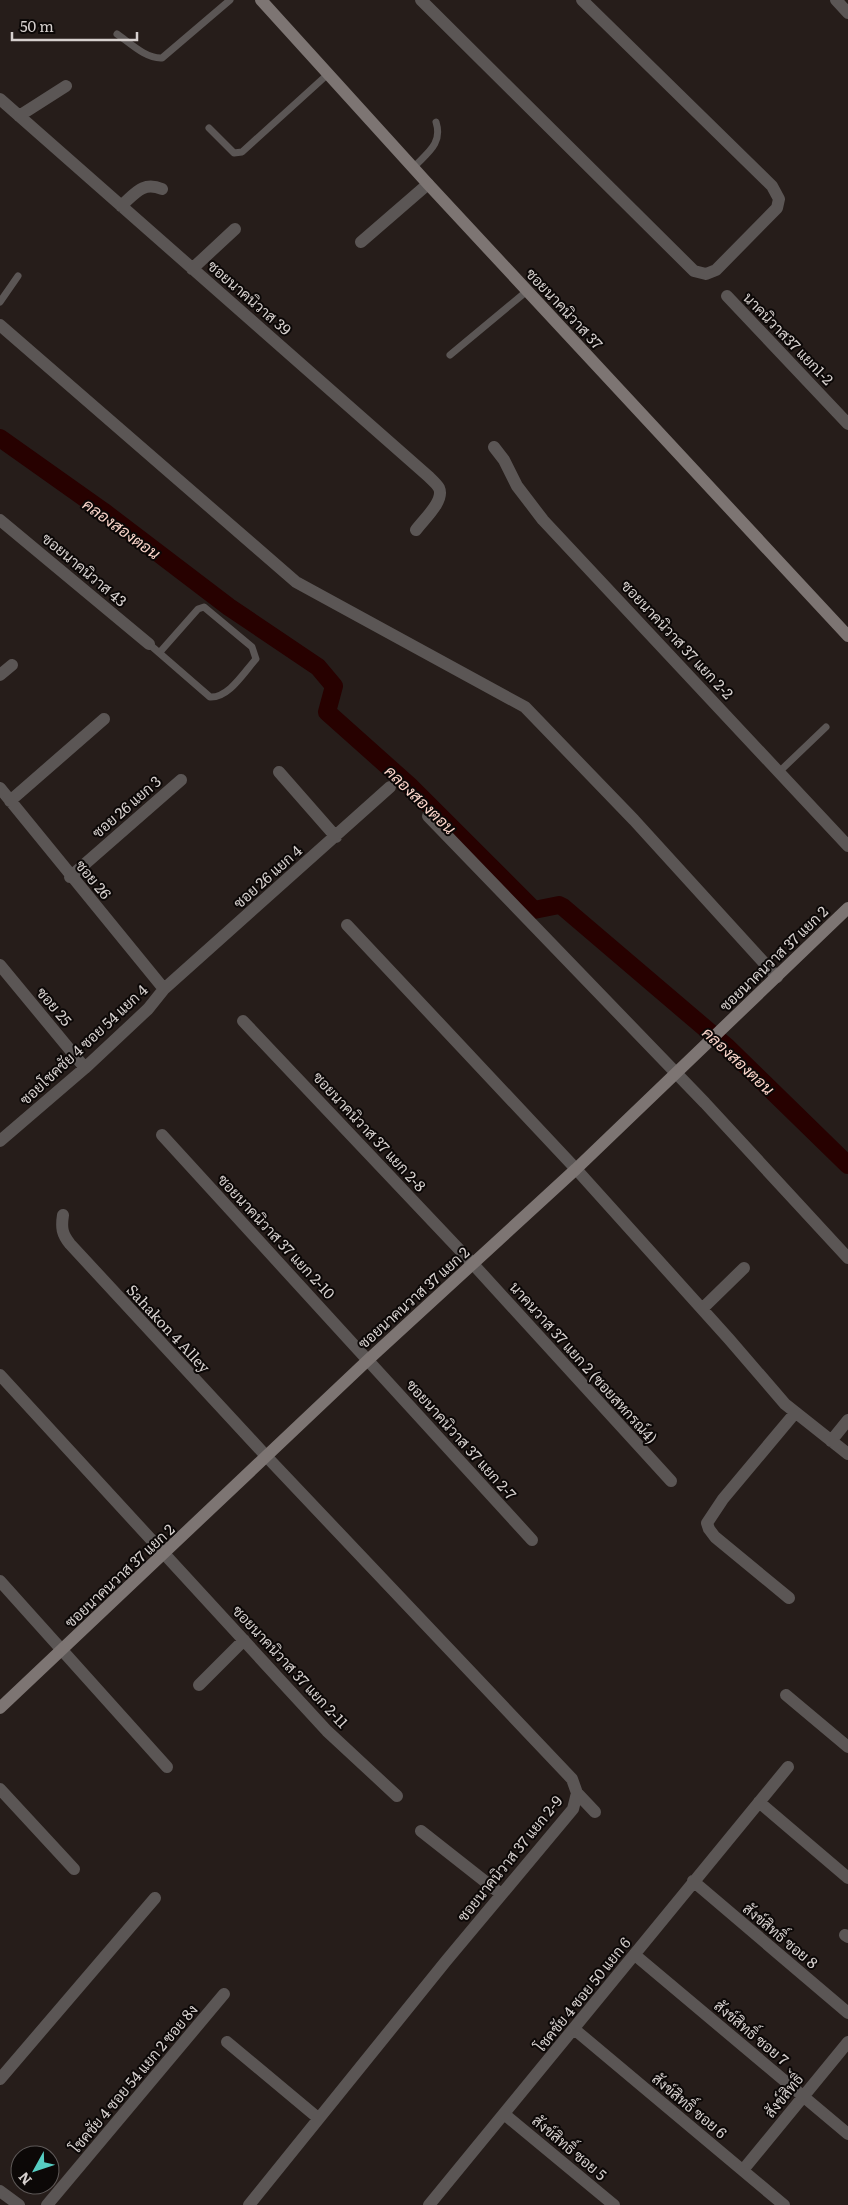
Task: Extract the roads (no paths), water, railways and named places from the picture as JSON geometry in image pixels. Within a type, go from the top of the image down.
[{"type":"street","name":"ซอยนาคนิวาส 37","points":[[261,0],[413,168],[848,636]]},
{"type":"street","points":[[421,0],[694,271],[706,274],[716,270],[777,208],[779,199],[772,186],[582,0]]},
{"type":"street","points":[[836,0],[848,13]]},
{"type":"street","points":[[19,116],[66,86]]},
{"type":"street","name":"ซอยนาคนิวาส 39","points":[[0,100],[428,476],[439,488],[440,495],[438,501],[416,530]]},
{"type":"street","points":[[361,242],[428,184]]},
{"type":"street","points":[[121,206],[145,186],[152,185],[162,189]]},
{"type":"street","points":[[192,268],[235,229]]},
{"type":"street","name":"นาคนิวาส37 แยก1-2","points":[[727,296],[848,424]]},
{"type":"street","points":[[0,325],[296,582],[525,707],[627,813],[777,976]]},
{"type":"street","name":"ซอยนาคนิวาส 37 แยก 2-2","points":[[494,447],[504,460],[517,486],[543,520],[780,771],[848,846]]},
{"type":"street","name":"ซอยนาคนิวาส 43","points":[[0,520],[150,644]]},
{"type":"street","points":[[0,675],[12,665]]},
{"type":"street","points":[[10,801],[104,719]]},
{"type":"street","points":[[279,772],[336,836]]},
{"type":"street","name":"ซอย 26 แยก 3","points":[[70,876],[181,780]]},
{"type":"street","name":"ซอย 26 แยก 4","points":[[164,989],[390,787]]},
{"type":"street","name":"ซอย 26","points":[[0,788],[164,989]]},
{"type":"street","points":[[428,816],[676,1074],[848,1258]]},
{"type":"street","name":"ซอยนาคนวาส 37 แยก 2","points":[[0,1708],[369,1359],[576,1169],[848,908]]},
{"type":"street","points":[[347,925],[576,1169],[785,1404],[848,1454]]},
{"type":"street","name":"ซอย 25","points":[[0,966],[84,1068]]},
{"type":"street","name":"ซอยโชคชัย 4 ซอย 54 แยก 4","points":[[0,1141],[84,1068],[148,1008],[164,989]]},
{"type":"street","name":"ซอยนาคนิวาส 37 แยก 2-8","points":[[243,1021],[473,1264]]},
{"type":"street","name":"ซอยนาคนิวาส 37 แยก 2-10","points":[[162,1135],[369,1359]]},
{"type":"street","name":"Sahakon 4 Alley","points":[[62,1215],[61,1226],[63,1235],[70,1244],[267,1457]]},
{"type":"street","name":"นาคนวาส 37 แยก 2 (ซอยสหกรณ์4)","points":[[473,1264],[671,1481]]},
{"type":"street","points":[[702,1309],[744,1268]]},
{"type":"street","name":"ซอยนาคนิวาส 37 แยก 2-7","points":[[369,1359],[532,1540]]},
{"type":"street","points":[[0,1375],[165,1554]]},
{"type":"street","points":[[789,1598],[715,1537],[708,1529],[707,1523],[723,1499],[794,1413]]},
{"type":"street","points":[[831,1441],[848,1420]]},
{"type":"street","name":"ซอยนาคนิวาส 37 แยก 2-9","points":[[249,2205],[318,2118],[573,1808],[577,1793],[572,1779],[267,1457]]},
{"type":"street","name":"ซอยนาคนิวาส 37 แยก 2-11","points":[[165,1554],[327,1731],[397,1796]]},
{"type":"street","points":[[0,1581],[167,1768]]},
{"type":"street","points":[[199,1685],[244,1640]]},
{"type":"street","points":[[786,1695],[848,1747]]},
{"type":"street","name":"โชคชัย 4 ซอย 50 แยก 6","points":[[429,2205],[788,1767]]},
{"type":"street","points":[[0,1788],[74,1869]]},
{"type":"street","points":[[577,1793],[595,1812]]},
{"type":"street","points":[[759,1802],[848,1878]]},
{"type":"street","points":[[421,1831],[501,1894]]},
{"type":"street","name":"สังข์สิทธิ์ ซอย 8","points":[[693,1882],[848,2013]]},
{"type":"street","points":[[0,2079],[155,1898]]},
{"type":"street","name":"สังข์สิทธิ์ ซอย 7","points":[[635,1955],[848,2134]]},
{"type":"street","name":"โชคชัย 4 ซอย 54 แยก 2 ซอย 8ง","points":[[47,2205],[224,1994]]},
{"type":"street","name":"สังข์สิทธิ์ ซอย 6","points":[[574,2029],[784,2205]]},
{"type":"street","points":[[227,2042],[318,2118]]},
{"type":"street","name":"สังข์สิทธิ์","points":[[743,2170],[848,2042]]},
{"type":"street","name":"สังข์สิทธิ์ ซอย 5","points":[[504,2114],[614,2205]]},
{"type":"street","points":[[0,2191],[19,2205]]},
{"type":"lane","points":[[117,34],[147,55],[162,58],[230,0]]},
{"type":"lane","points":[[208,128],[234,153],[242,152],[328,74]]},
{"type":"lane","points":[[413,168],[438,140],[439,132],[436,122]]},
{"type":"lane","points":[[0,302],[18,276]]},
{"type":"lane","points":[[450,355],[527,291]]},
{"type":"lane","points":[[150,644],[210,697],[217,698],[224,694],[256,659],[252,647],[204,607],[198,609],[160,652]]},
{"type":"lane","points":[[780,771],[826,726]]},
{"type":"waterway","name":"คลองสองตอน","points":[[0,438],[103,511],[229,607],[318,667],[334,686],[327,712],[411,787],[534,910],[559,905],[563,907],[726,1046],[848,1165]]}]
